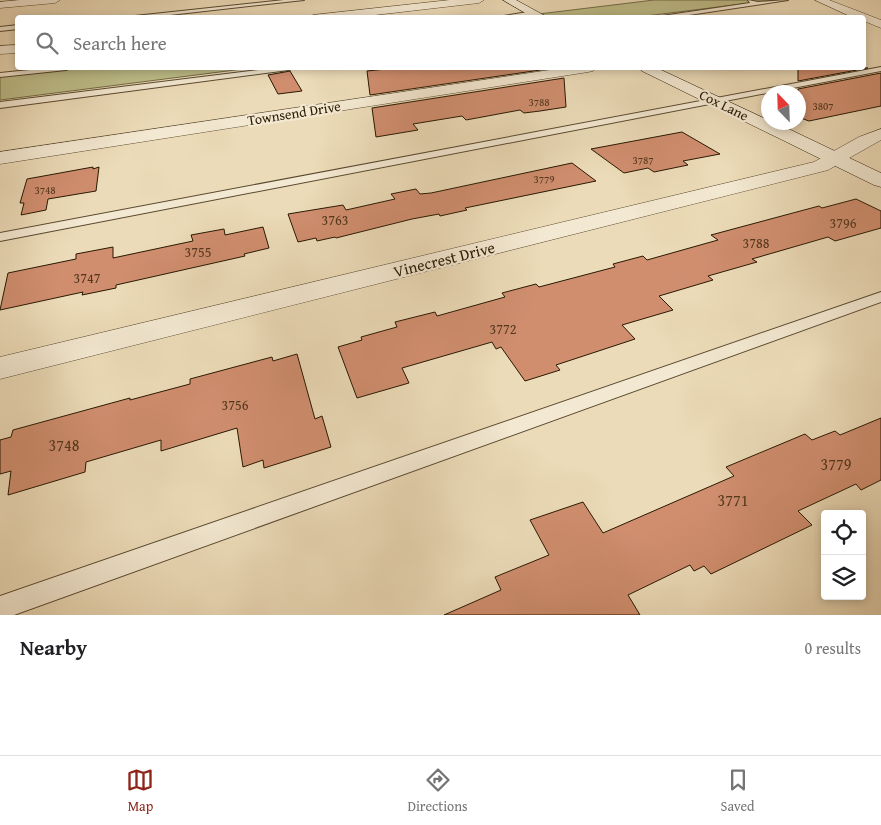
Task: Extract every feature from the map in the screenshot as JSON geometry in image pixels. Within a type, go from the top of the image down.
[{"type":"street","points":[[0,5],[55,0]]},
{"type":"street","points":[[341,15],[479,0]]},
{"type":"street","points":[[508,0],[539,15]]},
{"type":"street","points":[[820,0],[857,15]]},
{"type":"street","points":[[866,19],[881,25]]},
{"type":"street","points":[[866,27],[881,25]]},
{"type":"street","points":[[0,50],[15,49]]},
{"type":"street","name":"Townsend Drive","points":[[0,158],[575,70]]},
{"type":"street","name":"Cox Lane","points":[[651,70],[881,182]]},
{"type":"street","name":"Vinecrest Drive","points":[[0,368],[812,168],[837,160],[867,139],[881,134]]},
{"type":"lane","points":[[149,15],[301,0]]},
{"type":"lane","points":[[746,0],[757,4]]},
{"type":"lane","points":[[674,15],[785,0]]},
{"type":"lane","points":[[0,29],[15,27]]},
{"type":"lane","points":[[0,237],[881,69]]},
{"type":"lane","points":[[0,75],[47,70]]},
{"type":"lane","points":[[0,105],[273,70]]},
{"type":"lane","points":[[0,608],[881,297]]},
{"type":"green space","points":[[654,0],[774,0],[654,15],[531,15]]},
{"type":"green space","points":[[64,70],[235,70],[0,100],[0,77]]},
{"type":"building","points":[[377,70],[540,70],[370,95],[367,71]]},
{"type":"building","points":[[798,70],[857,70],[798,81]]},
{"type":"building","points":[[290,71],[302,91],[278,94],[268,75]]},
{"type":"building","points":[[881,73],[881,106],[809,121],[806,120],[806,87]]},
{"type":"building","points":[[564,78],[566,107],[524,113],[520,110],[466,120],[462,116],[413,124],[418,130],[376,137],[372,108]]},
{"type":"building","points":[[682,132],[720,154],[683,161],[688,165],[654,172],[648,168],[624,173],[591,149]]},
{"type":"building","points":[[572,163],[596,181],[465,208],[467,210],[440,216],[439,214],[412,219],[336,238],[317,241],[316,238],[298,242],[288,214],[343,205],[346,210],[395,199],[391,194],[416,189],[420,194],[431,193]]},
{"type":"building","points":[[93,167],[93,169],[99,167],[96,191],[48,199],[46,210],[21,215],[24,203],[20,203],[27,179]]},
{"type":"building","points":[[856,199],[881,211],[881,228],[835,241],[828,237],[752,259],[757,262],[708,276],[713,280],[659,296],[673,310],[622,325],[635,339],[556,365],[560,370],[525,381],[501,347],[496,349],[492,342],[402,368],[409,383],[357,398],[338,347],[362,340],[361,337],[397,327],[395,322],[435,312],[437,316],[505,297],[502,293],[536,284],[539,287],[615,267],[613,264],[643,256],[647,260],[718,240],[711,235],[819,206],[822,208]]},
{"type":"building","points":[[263,227],[269,248],[244,254],[245,256],[116,285],[116,288],[82,295],[83,292],[0,310],[8,273],[76,259],[76,254],[113,247],[113,258],[193,241],[191,235],[224,229],[225,235]]},
{"type":"building","points":[[297,354],[315,419],[322,416],[331,447],[264,468],[263,460],[243,467],[237,428],[161,451],[161,440],[86,462],[85,472],[8,495],[11,471],[0,474],[0,440],[11,437],[13,430],[130,398],[130,400],[190,384],[190,379],[272,357],[273,361]]},
{"type":"building","points":[[881,418],[881,480],[861,490],[856,484],[798,511],[812,525],[711,574],[704,566],[694,571],[690,565],[628,595],[640,615],[444,615],[501,590],[495,577],[549,555],[530,520],[583,502],[603,533],[734,476],[726,467],[805,434],[812,440],[835,431],[840,435]]}]
